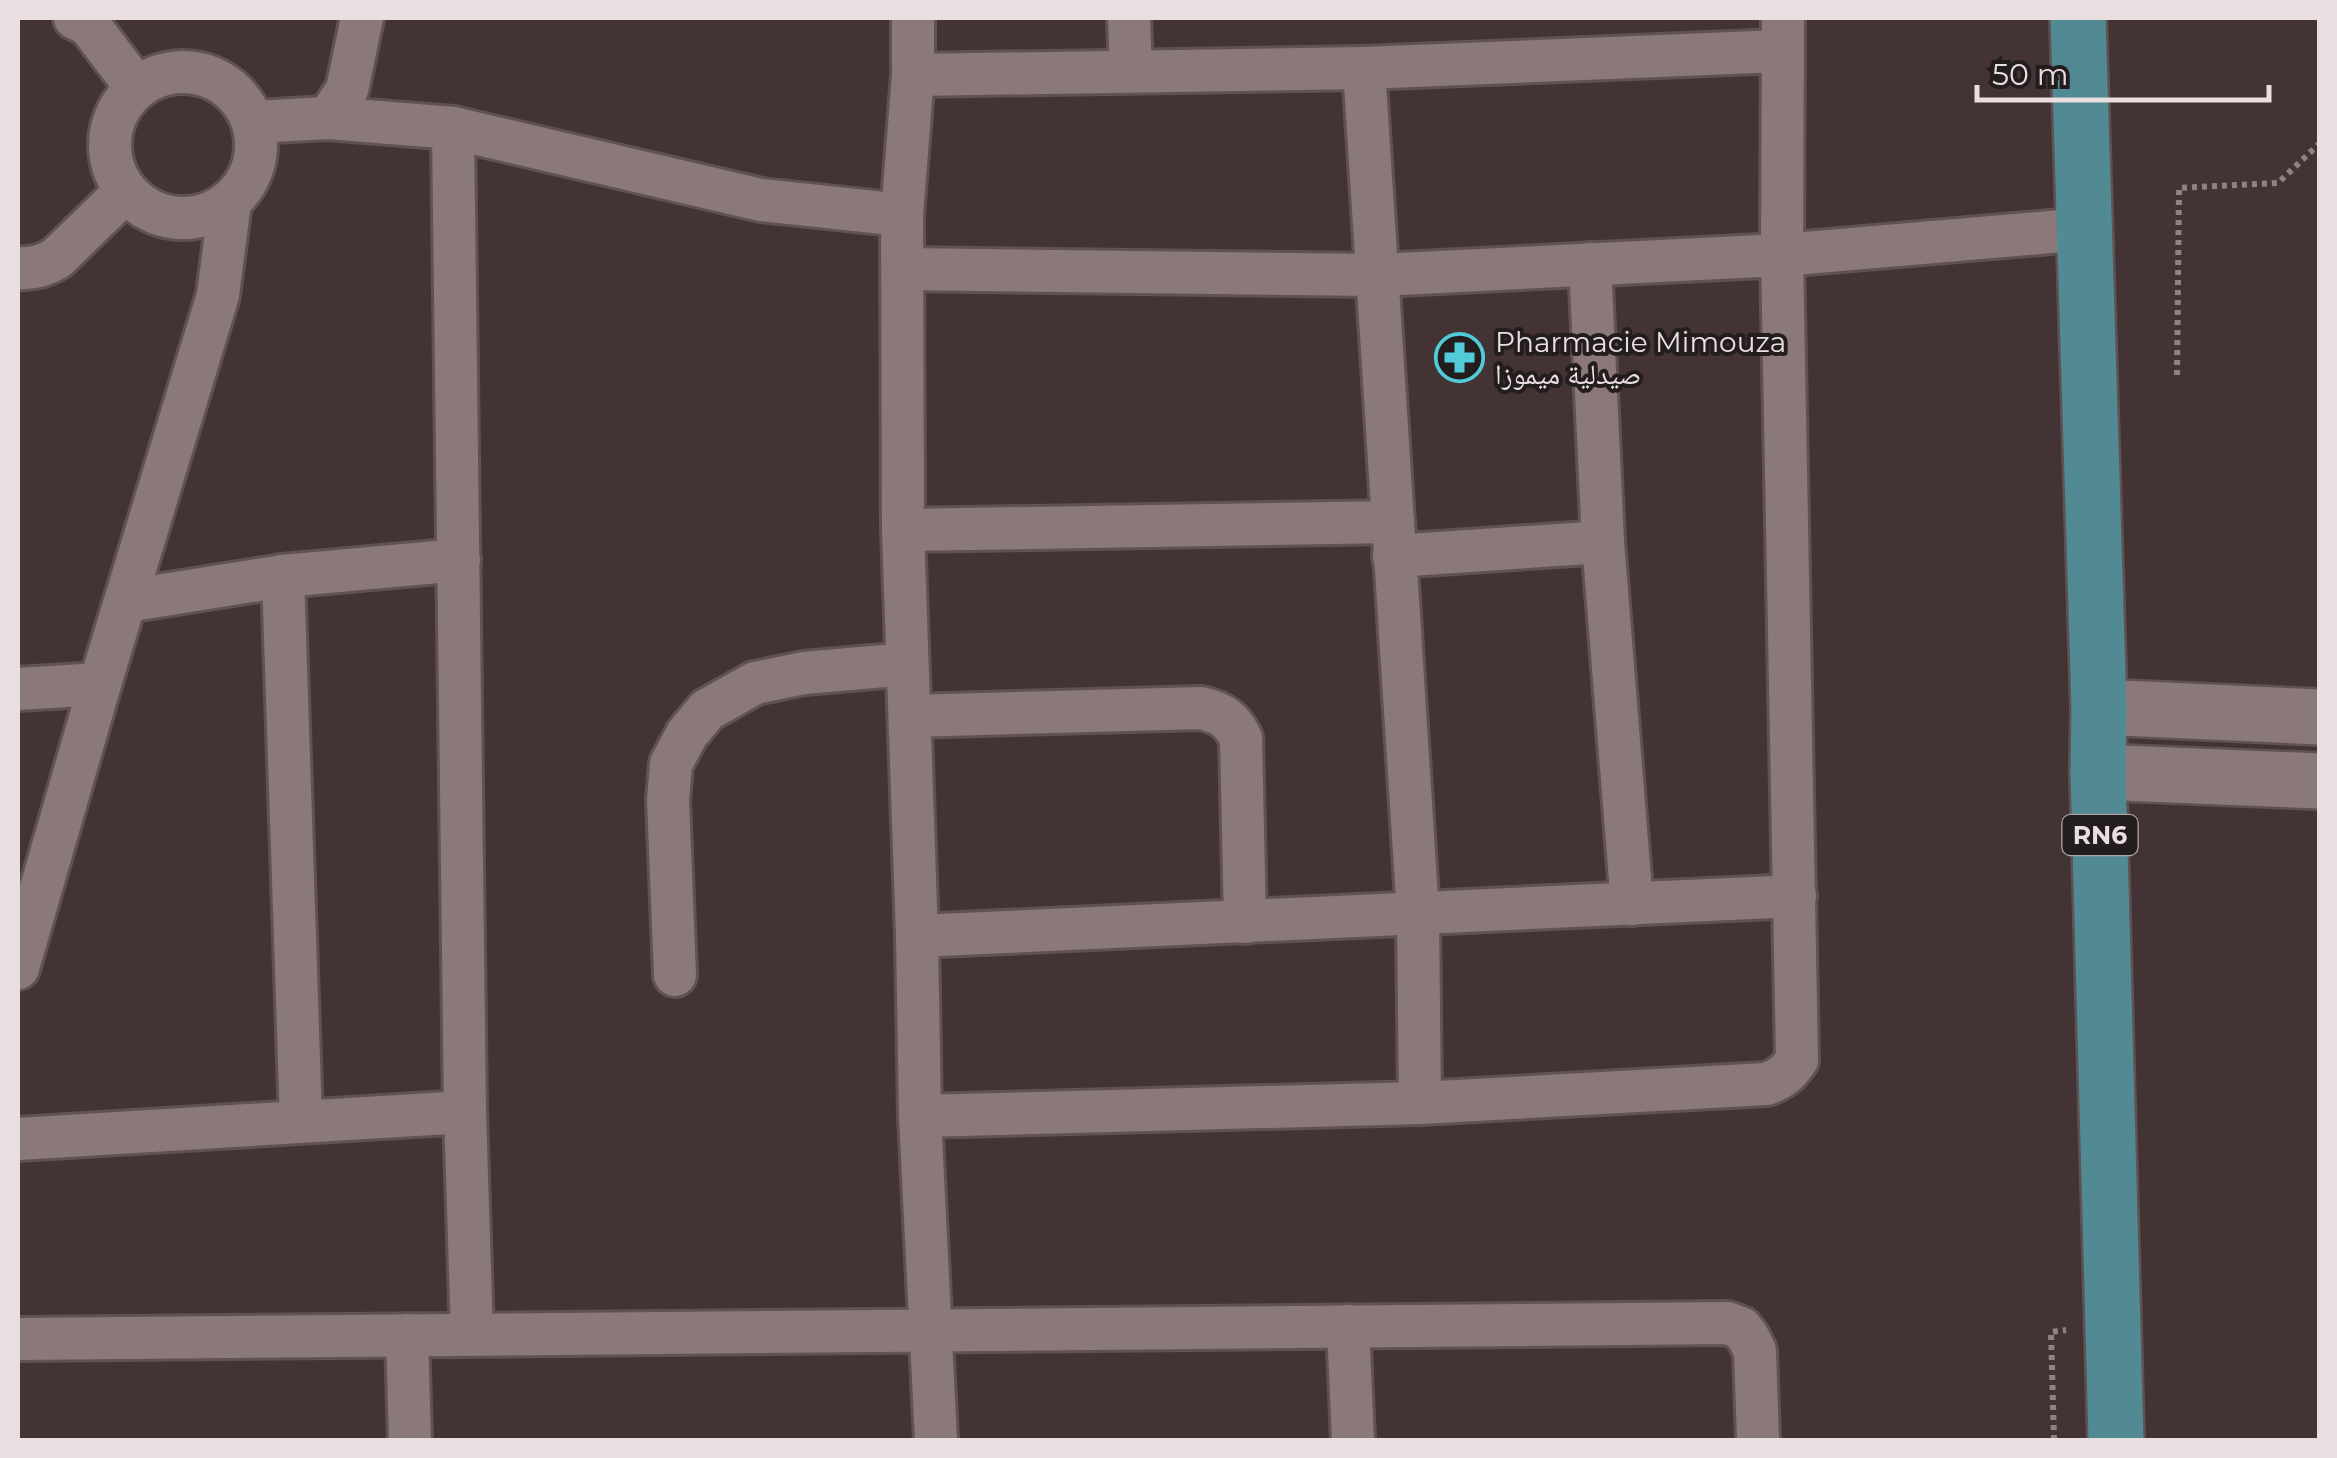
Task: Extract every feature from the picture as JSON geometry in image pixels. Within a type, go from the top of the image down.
[{"type":"main road","name":"RN6","points":[[2078,18],[2116,1440]]},
{"type":"street","points":[[328,118],[347,90],[362,18]]},
{"type":"street","points":[[913,18],[913,75],[902,215],[903,530],[920,1116],[936,1440]]},
{"type":"street","points":[[1129,18],[1131,71]]},
{"type":"street","points":[[84,20],[136,87]]},
{"type":"street","points":[[913,75],[1364,68],[1782,34],[1782,255],[1797,1060],[1780,1080],[1766,1084],[1420,1103],[920,1116]]},
{"type":"street","points":[[1364,68],[1418,914],[1420,1103]]},
{"type":"street","points":[[180,71],[204,74],[225,84],[242,101],[253,122],[257,144],[244,186],[230,202],[210,214],[187,219],[164,216],[143,207],[126,191],[114,171],[110,149],[112,126],[121,104],[136,87],[157,76],[180,71]]},
{"type":"street","points":[[253,122],[328,118],[453,128],[761,200],[902,215]]},
{"type":"street","points":[[453,128],[465,1112],[472,1334]]},
{"type":"street","points":[[18,268],[31,269],[57,258],[126,191]]},
{"type":"street","points":[[18,968],[218,295],[230,202]]},
{"type":"street","points":[[903,269],[1378,275],[1782,255],[2086,229]]},
{"type":"street","points":[[1590,264],[1603,542],[1632,904]]},
{"type":"street","points":[[903,530],[1603,542]]},
{"type":"street","points":[[126,601],[284,576],[459,560]]},
{"type":"street","points":[[284,576],[301,1121]]},
{"type":"street","points":[[675,975],[668,800],[671,764],[687,734],[707,710],[754,684],[804,673],[907,664]]},
{"type":"street","points":[[18,688],[100,684]]},
{"type":"street","points":[[2099,706],[2320,717]]},
{"type":"street","points":[[910,716],[1202,708],[1220,712],[1233,722],[1241,738],[1244,922]]},
{"type":"street","points":[[2098,772],[2320,781]]},
{"type":"street","points":[[917,936],[1795,896]]},
{"type":"street","points":[[18,1139],[465,1112]]},
{"type":"street","points":[[18,1339],[1727,1322],[1740,1328],[1755,1351],[1758,1440]]},
{"type":"street","points":[[1348,1326],[1352,1440]]},
{"type":"street","points":[[407,1335],[410,1440]]},
{"type":"path","points":[[2177,374],[2179,188],[2278,183],[2320,143]]},
{"type":"place","name":"Pharmacie Mimouza صيدلية ميموزا","points":[[1460,358]]}]
